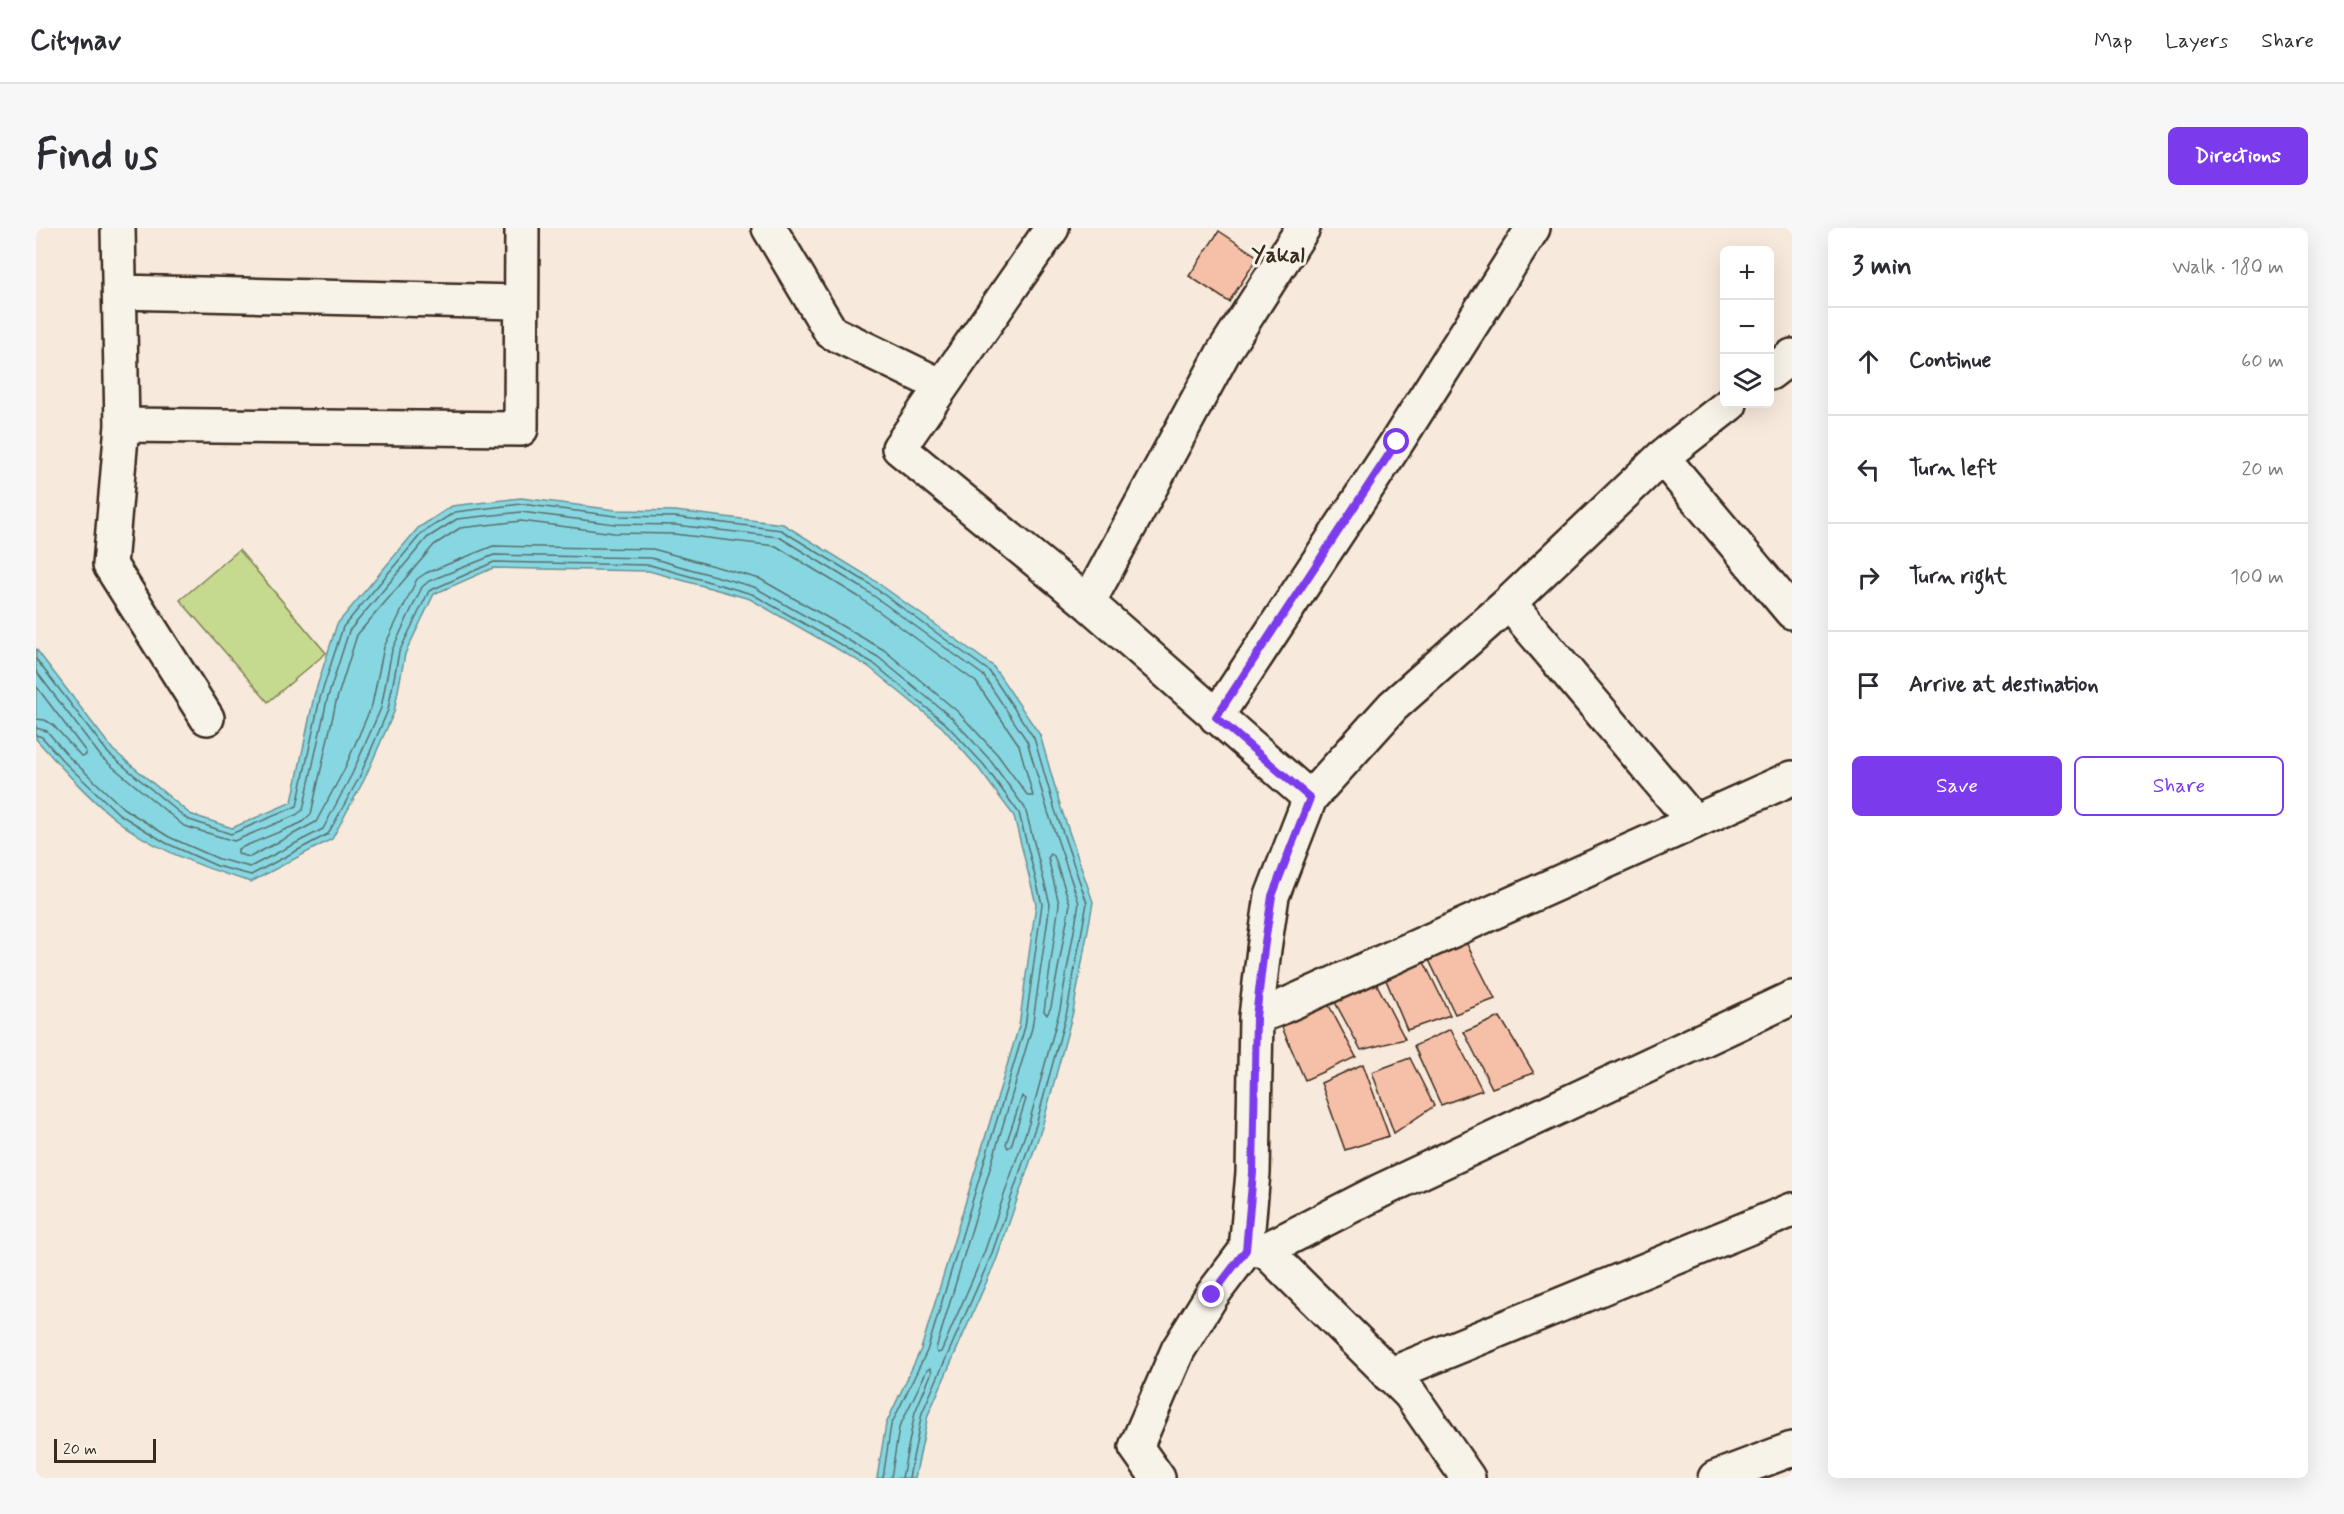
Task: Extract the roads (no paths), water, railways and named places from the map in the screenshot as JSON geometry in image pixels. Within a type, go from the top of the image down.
[{"type":"street","points":[[118,228],[122,425],[110,565],[207,718]]},
{"type":"street","points":[[122,425],[521,429],[522,228]]},
{"type":"street","points":[[769,228],[831,332],[942,386]]},
{"type":"street","points":[[1052,228],[899,448],[1088,603],[1310,798]]},
{"type":"street","points":[[1088,603],[1223,353],[1304,228]]},
{"type":"street","points":[[1216,717],[1397,442],[1533,228]]},
{"type":"street","points":[[120,292],[522,302]]},
{"type":"street","points":[[1774,370],[1792,356]]},
{"type":"street","points":[[1468,1478],[1410,1394],[1255,1250],[1253,1173],[1256,1017],[1272,896],[1310,798],[1393,706],[1509,603],[1662,457],[1725,408]]},
{"type":"street","points":[[1662,457],[1792,612]]},
{"type":"street","points":[[1509,603],[1694,822]]},
{"type":"street","points":[[1256,1017],[1792,778]]},
{"type":"street","points":[[1158,1478],[1136,1447],[1178,1350],[1212,1295],[1255,1250],[1792,998]]},
{"type":"street","points":[[1389,1375],[1792,1210]]},
{"type":"street","points":[[1715,1478],[1792,1449]]},
{"type":"water","points":[[521,498],[616,510],[675,511],[783,524],[871,578],[993,666],[1040,735],[1061,808],[1093,902],[1073,1012],[1042,1127],[997,1258],[928,1415],[915,1478],[877,1478],[886,1424],[921,1349],[1019,1026],[1036,904],[1014,816],[979,769],[942,727],[869,667],[750,599],[649,571],[493,568],[434,594],[405,654],[394,712],[364,780],[332,839],[251,882],[180,856],[129,829],[93,799],[36,739],[36,649],[113,750],[190,814],[232,828],[292,802],[314,696],[337,624],[418,528],[452,506]]},
{"type":"district","name":"Yakal","points":[[1278,256]]}]
